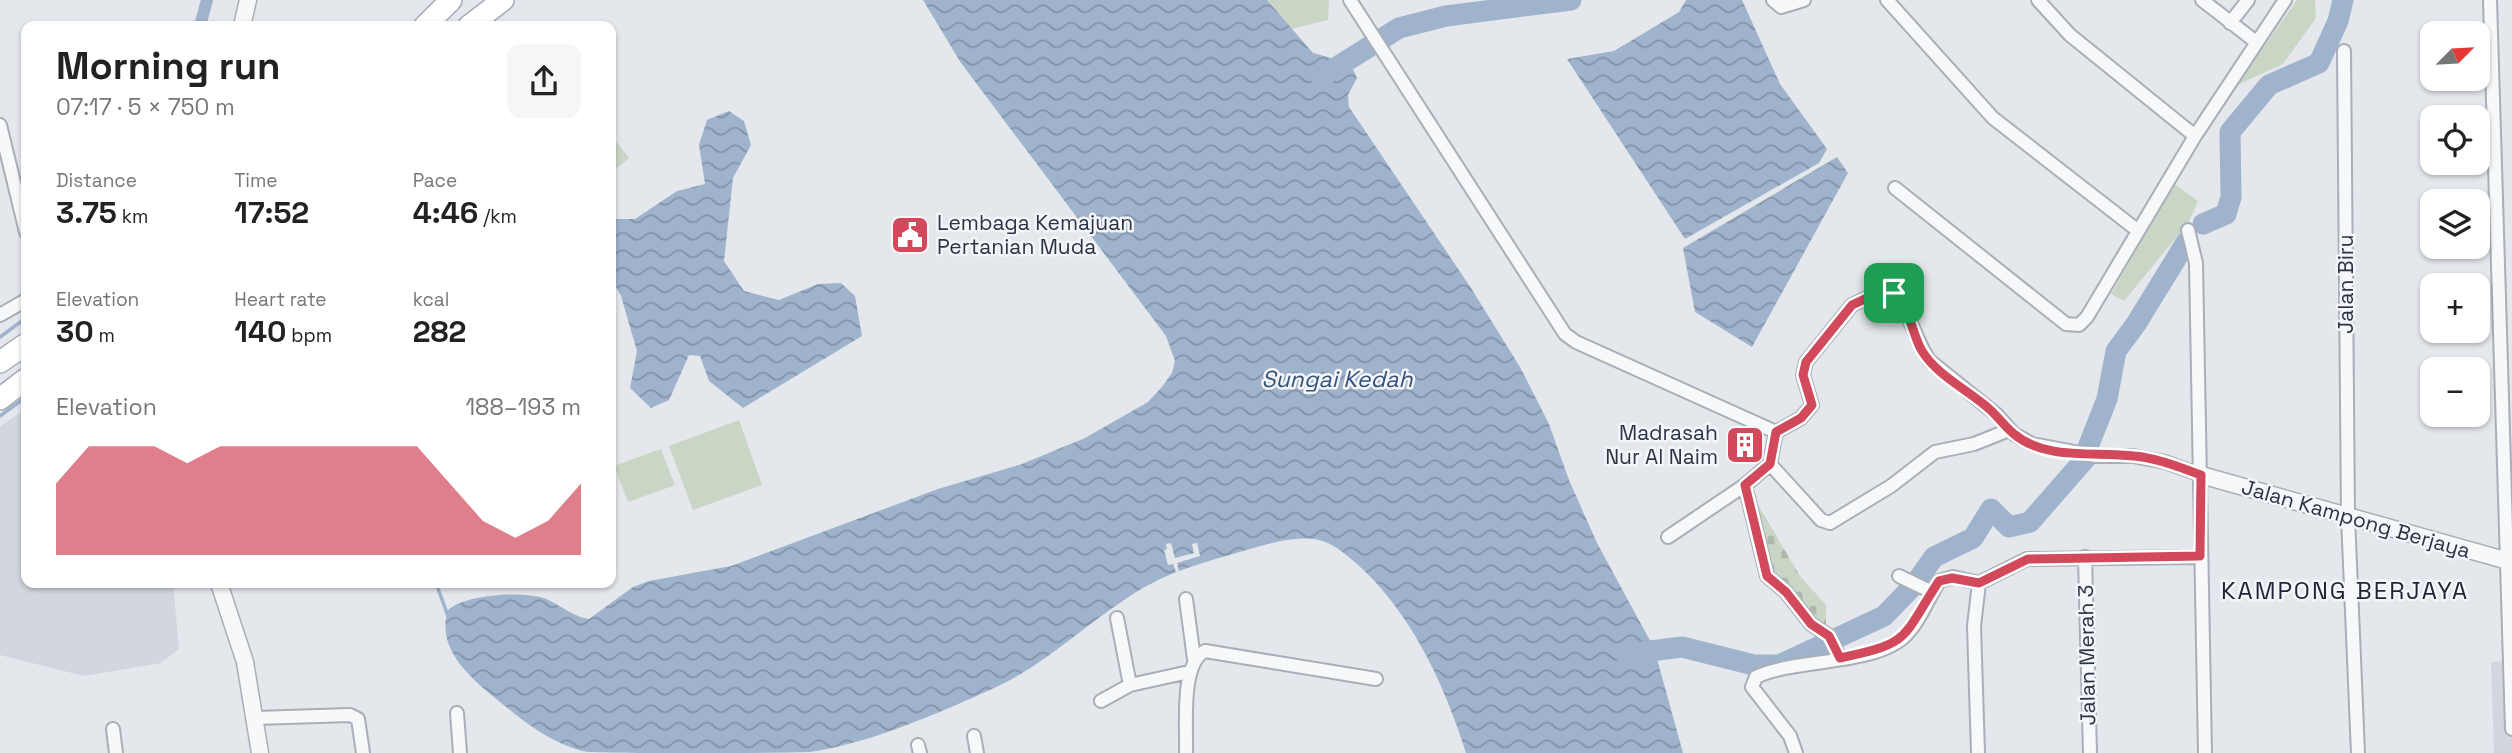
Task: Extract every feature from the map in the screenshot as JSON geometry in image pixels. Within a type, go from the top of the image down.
[{"type":"main road","points":[[430,21],[451,0]]},
{"type":"main road","points":[[476,21],[503,0]]},
{"type":"main road","points":[[0,362],[21,347]]},
{"type":"main road","points":[[0,399],[21,383]]},
{"type":"street","points":[[243,21],[248,0]]},
{"type":"street","points":[[1350,0],[1396,76],[1565,334],[1576,342],[1776,432]]},
{"type":"street","points":[[1777,3],[1804,0]]},
{"type":"street","points":[[1887,0],[1993,118],[2137,230]]},
{"type":"street","points":[[2038,0],[2070,35],[2194,136]]},
{"type":"street","points":[[2202,0],[2256,42]]},
{"type":"street","points":[[2230,23],[2248,0]]},
{"type":"street","points":[[1895,188],[2066,324],[2079,325],[2087,317],[2194,136],[2285,0]]},
{"type":"street","points":[[2490,0],[2510,562],[2512,729]]},
{"type":"street","name":"Jalan Biru","points":[[2344,51],[2348,517],[2357,753]]},
{"type":"street","points":[[0,125],[21,211]]},
{"type":"street","points":[[2188,230],[2196,263],[2205,753]]},
{"type":"street","points":[[1776,432],[1801,418],[1812,405],[1803,375],[1806,362],[1852,305],[1884,290],[1898,297],[1923,352],[1930,361],[2025,441],[2043,448],[2096,456],[2133,456],[2165,462],[2201,475]]},
{"type":"street","points":[[0,315],[21,303]]},
{"type":"street","points":[[1770,464],[1815,515],[1830,523],[1891,486],[1935,452],[1974,444],[2009,430]]},
{"type":"street","points":[[1668,537],[1745,485],[1770,464],[1776,432]]},
{"type":"street","name":"Jalan Kampong Berjaya","points":[[2201,475],[2510,562]]},
{"type":"street","points":[[1745,485],[1767,576],[1786,592],[1811,624],[1829,636],[1839,655]]},
{"type":"street","points":[[1796,753],[1790,736],[1752,687],[1752,682],[1762,674],[1839,655],[1879,650],[1902,639],[1911,629],[1928,590],[1946,578],[1979,583],[2028,559],[2200,556]]},
{"type":"street","name":"Jalan Merah 3","points":[[2085,557],[2090,753]]},
{"type":"street","points":[[1904,578],[1928,590]]},
{"type":"street","points":[[1978,753],[1974,626],[1979,583]]},
{"type":"street","points":[[221,588],[245,662],[260,753]]},
{"type":"street","points":[[1186,599],[1194,659],[1189,672],[1186,753]]},
{"type":"street","points":[[1117,618],[1130,685]]},
{"type":"street","points":[[1194,659],[1212,650],[1376,679]]},
{"type":"street","points":[[1101,701],[1130,685],[1189,672]]},
{"type":"street","points":[[457,713],[460,753]]},
{"type":"street","points":[[256,718],[350,715],[358,719],[363,753]]},
{"type":"street","points":[[113,729],[116,753]]},
{"type":"street","points":[[974,736],[977,753]]},
{"type":"shaded area","points":[[21,412],[21,588],[173,588],[179,649],[161,663],[84,676],[0,655],[0,427]]},
{"type":"shaded area","points":[[2512,661],[2512,753],[2494,753],[2491,662]]},
{"type":"green space","points":[[1267,0],[1329,0],[1328,20],[1291,29]]},
{"type":"green space","points":[[2297,0],[2315,0],[2316,18],[2283,64],[2237,85]]},
{"type":"green space","points":[[616,141],[629,158],[616,169]]},
{"type":"green space","points":[[2174,184],[2198,201],[2188,223],[2124,301],[2111,294]]},
{"type":"green space","points":[[739,420],[762,485],[693,510],[669,446]]},
{"type":"green space","points":[[661,449],[675,485],[628,502],[616,465]]},
{"type":"green space","points":[[1751,493],[1800,576],[1826,605],[1826,628],[1817,627],[1771,574]]},
{"type":"water","name":"Sungai Kedah","points":[[923,0],[1267,0],[1313,53],[1350,63],[1357,78],[1348,95],[1349,107],[1471,288],[1520,367],[1549,424],[1569,480],[1597,543],[1654,648],[1683,753],[1466,753],[1436,675],[1409,626],[1376,582],[1356,563],[1329,544],[1311,539],[1267,544],[1173,574],[1128,597],[1032,667],[990,690],[878,735],[810,752],[588,752],[567,746],[537,730],[474,679],[454,654],[445,626],[448,610],[467,600],[494,595],[534,596],[589,619],[633,587],[649,581],[731,566],[938,489],[1022,464],[1085,438],[1148,402],[1172,373],[1175,361],[1166,336],[961,63]]},
{"type":"water","points":[[1686,0],[1742,0],[1780,84],[1827,149],[1819,163],[1685,239],[1567,59],[1614,51],[1679,12]]},
{"type":"water","points":[[729,111],[744,121],[751,145],[733,178],[724,261],[744,291],[779,300],[818,284],[841,283],[855,296],[862,336],[743,408],[709,381],[700,356],[689,355],[669,400],[651,408],[630,388],[637,351],[616,287],[616,219],[635,219],[677,191],[705,184],[699,145],[707,120]]},
{"type":"water","points":[[1837,157],[1848,173],[1752,347],[1695,312],[1683,248]]},
{"type":"pier","points":[[1171,543],[1175,558],[1194,553],[1192,544],[1197,543],[1200,556],[1177,563],[1179,571],[1176,572],[1173,564],[1168,565],[1164,550],[1167,549],[1166,544]]},
{"type":"waterway","points":[[201,21],[207,0]]},
{"type":"waterway","points":[[1321,77],[1399,28],[1446,16],[1571,0]]},
{"type":"waterway","points":[[2203,224],[2226,214],[2231,197],[2230,132],[2269,85],[2319,63],[2338,21],[2343,0]]},
{"type":"waterway","points":[[2088,447],[2107,399],[2116,351],[2136,324],[2187,241]]},
{"type":"waterway","points":[[0,337],[21,322]]},
{"type":"waterway","points":[[0,416],[21,401]]},
{"type":"waterway","points":[[1626,654],[1682,647],[1754,665],[1779,665],[1884,616],[1914,585],[1934,557],[1973,538],[1991,509],[2009,527],[2030,522],[2086,458]]},
{"type":"waterway","points":[[438,588],[448,616]]},
{"type":"place","name":"Lembaga Kemajuan Pertanian Muda","points":[[910,235]]},
{"type":"place","name":"Madrasah Nur Al Naim","points":[[1745,445]]},
{"type":"district","name":"KAMPONG BERJAYA","points":[[2345,591]]},
{"type":"route","points":[[1884,290],[1894,293],[1930,361],[1997,415],[2018,437],[2043,448],[2096,456],[2133,456],[2165,462],[2201,475],[2200,556],[2028,559],[1979,583],[1946,578],[1939,581],[1911,629],[1902,639],[1879,650],[1840,658],[1829,636],[1816,629],[1793,604],[1786,592],[1767,576],[1745,485],[1770,464],[1776,445],[1776,432],[1810,410],[1812,399],[1802,369],[1806,362],[1852,305],[1884,290]]}]
